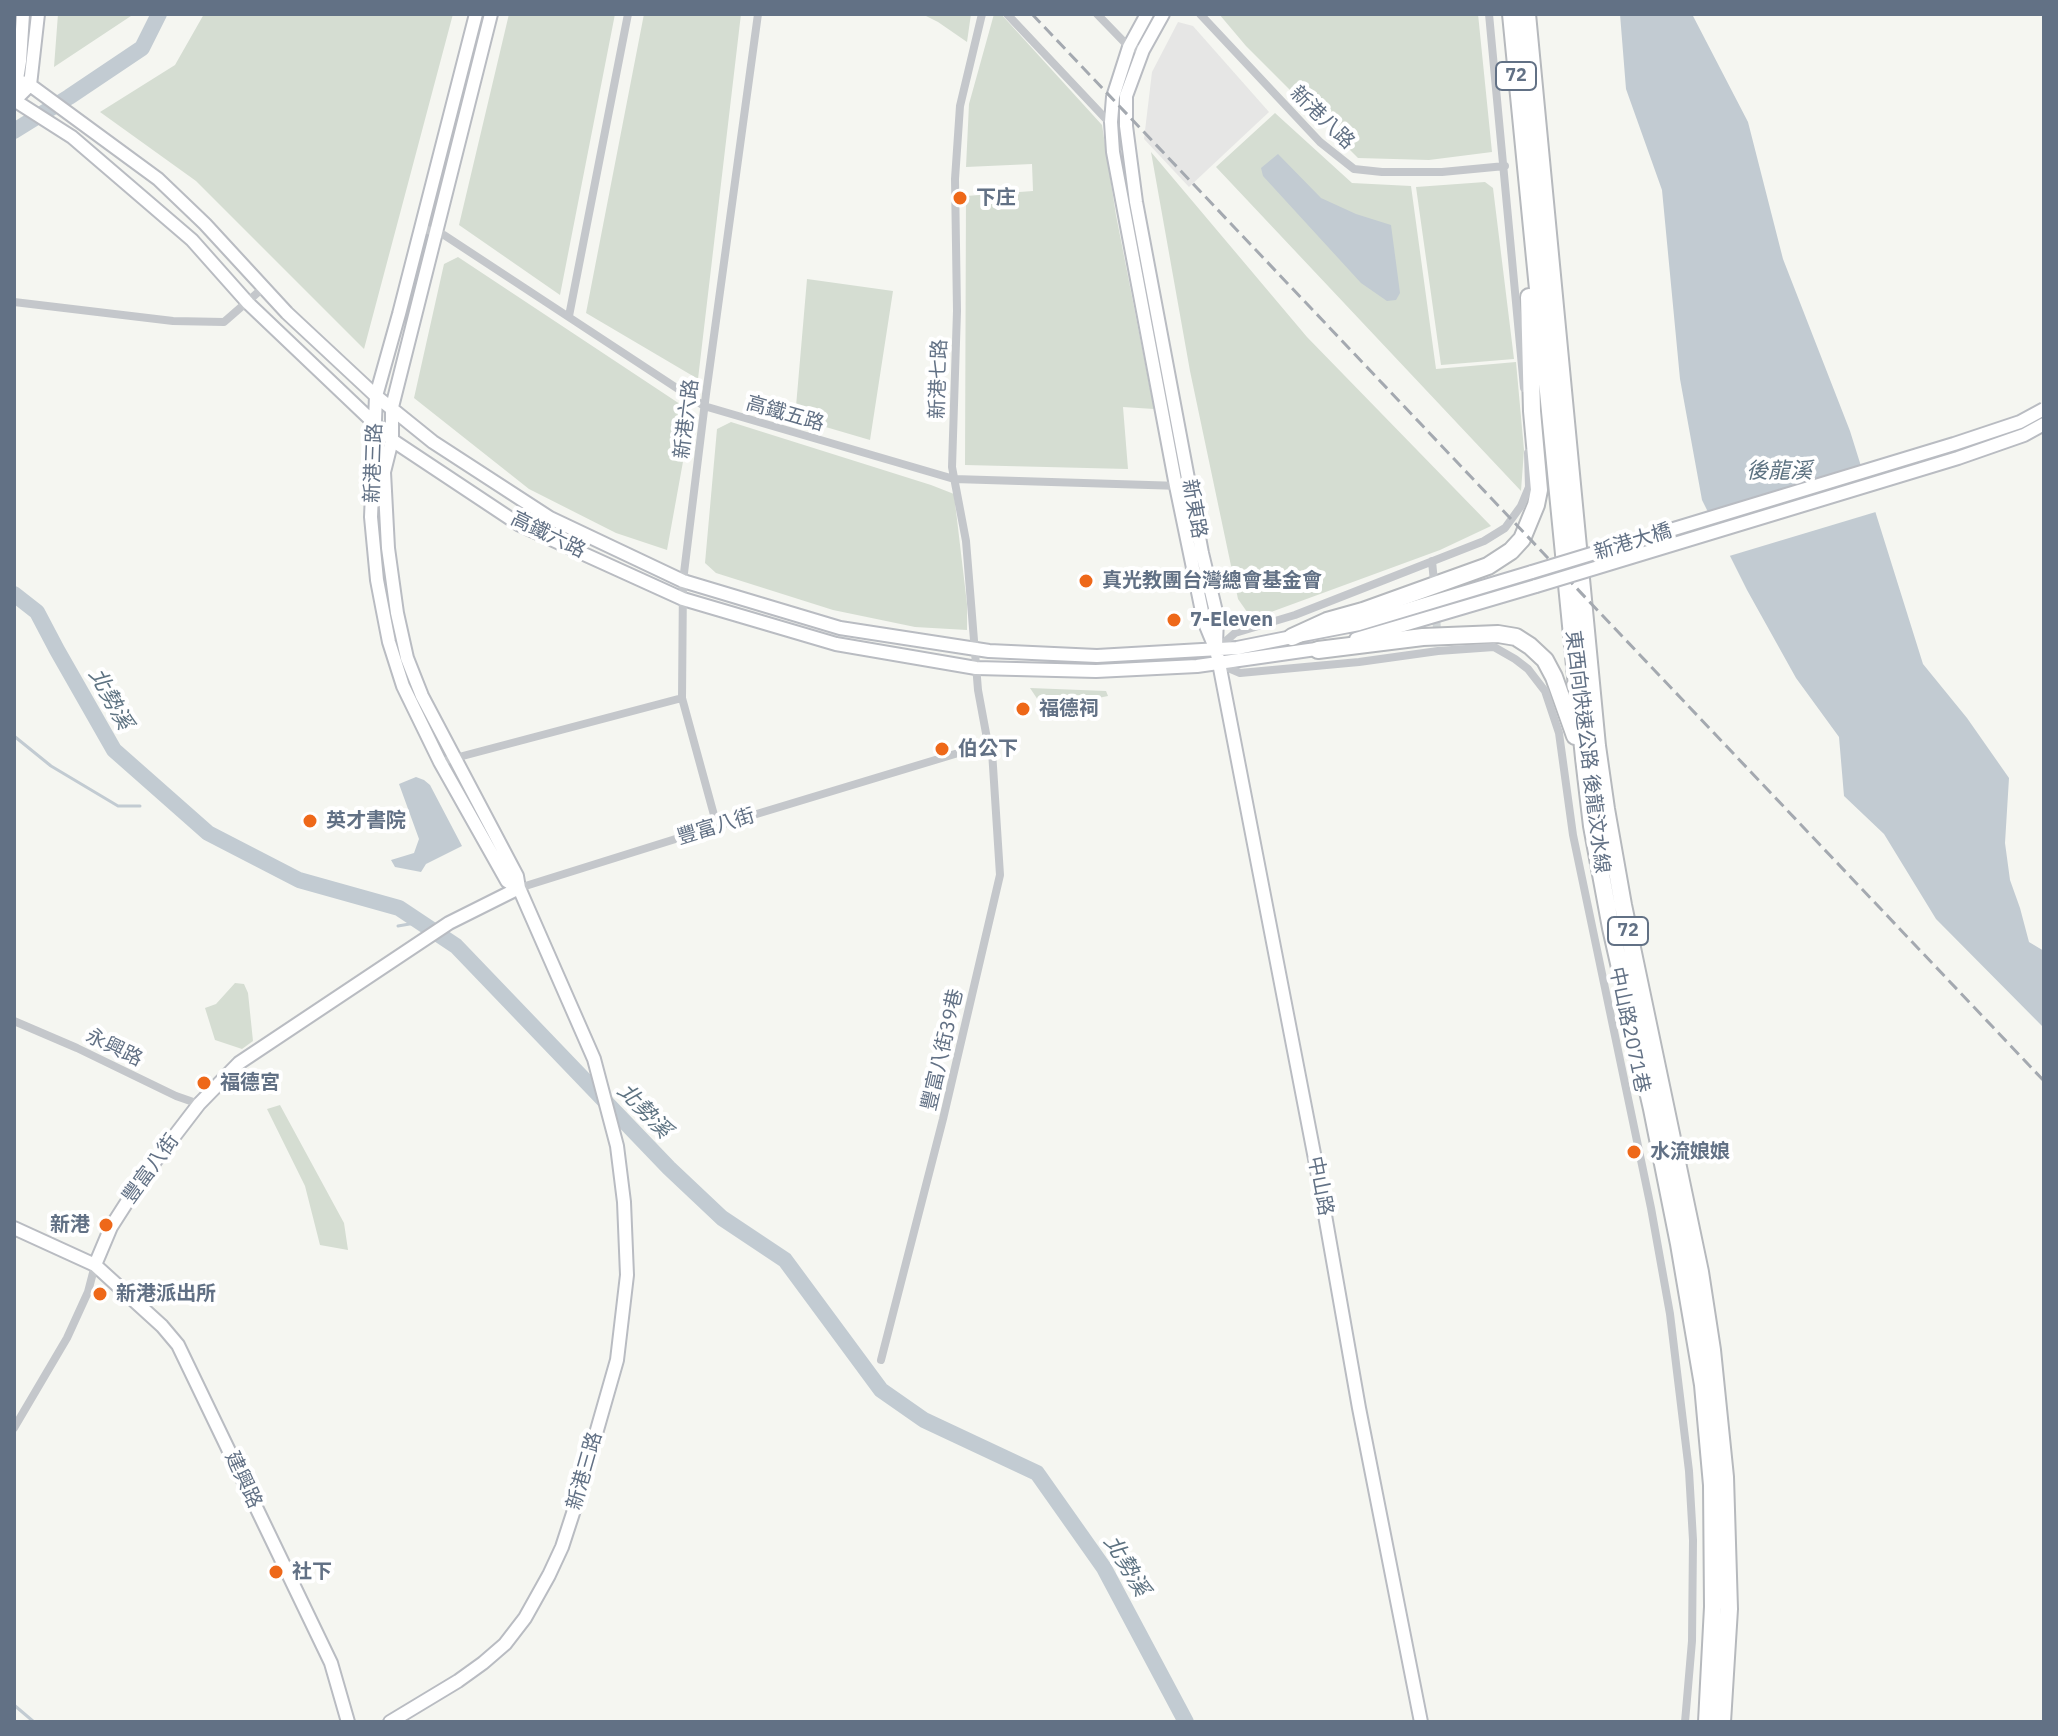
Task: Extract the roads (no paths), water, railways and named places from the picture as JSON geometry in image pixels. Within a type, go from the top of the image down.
[{"type":"highway","name":"東西向快速公路 後龍汶水線","points":[[1511,14],[1530,137],[1606,809],[1623,905],[1700,1272],[1712,1350],[1725,1477],[1729,1609],[1722,1722]]},
{"type":"highway","name":"東西向快速公路 後龍汶水線","points":[[1527,14],[1530,137],[1526,171],[1592,826],[1679,1244],[1703,1385],[1712,1485],[1713,1607],[1707,1722]]},
{"type":"highway","points":[[1292,637],[1327,621],[1488,566],[1511,551],[1522,539],[1539,490],[1532,411],[1526,171]]},
{"type":"highway","points":[[1318,650],[1423,637],[1498,634],[1516,637],[1545,660],[1584,758]]},
{"type":"street","points":[[14,100],[23,14]]},
{"type":"street","points":[[14,100],[30,85],[38,14]]},
{"type":"street","name":"新港三路","points":[[476,14],[376,396],[371,517],[377,580],[389,642],[403,686],[440,762],[507,881],[519,888]]},
{"type":"street","name":"新港三路","points":[[390,1722],[458,1681],[505,1644],[525,1618],[549,1575],[562,1547],[617,1360],[627,1275],[617,1146],[594,1059],[519,888],[517,876],[422,696],[407,658],[388,548],[384,472],[392,440],[392,407],[491,14]]},
{"type":"street","points":[[569,316],[628,14]]},
{"type":"street","name":"新港六路","points":[[717,826],[682,698],[683,581],[758,14]]},
{"type":"street","name":"新港七路","points":[[982,14],[960,106],[955,179],[957,311],[952,467],[966,541],[976,668],[988,744]]},
{"type":"street","points":[[1007,14],[1094,107],[1111,122],[1126,126]]},
{"type":"street","points":[[1097,14],[1129,47],[1143,50]]},
{"type":"street","name":"新東路","points":[[1147,14],[1129,47],[1113,97],[1113,152],[1183,486]]},
{"type":"street","name":"新東路","points":[[1163,14],[1143,50],[1126,96],[1126,126],[1204,621],[1216,650]]},
{"type":"street","name":"新港八路","points":[[1200,14],[1320,142],[1354,169],[1442,172],[1505,166]]},
{"type":"street","points":[[1216,650],[1235,633],[1295,615],[1484,541],[1505,528],[1521,506],[1529,487],[1528,432],[1489,14]]},
{"type":"street","name":"高鐵六路","points":[[15,79],[30,85],[158,179],[205,224],[263,288],[376,396],[433,442],[550,518],[683,581],[840,628],[989,651],[1097,656],[1216,650]]},
{"type":"street","name":"高鐵六路","points":[[14,100],[72,137],[192,240],[248,303],[392,440],[520,525],[683,599],[836,644],[976,668],[1096,671],[1219,663]]},
{"type":"street","name":"高鐵五路","points":[[421,228],[444,235],[704,406],[954,479],[1183,486]]},
{"type":"street","points":[[14,302],[173,321],[224,322],[263,288]]},
{"type":"street","name":"新港大橋","points":[[1216,650],[1359,624],[1954,444],[2020,422],[2044,409]]},
{"type":"street","name":"新港大橋","points":[[1219,663],[1318,650],[1958,458],[2024,435],[2044,424]]},
{"type":"street","points":[[1432,561],[1434,582]]},
{"type":"street","name":"中山路2071巷","points":[[1219,663],[1240,673],[1359,662],[1438,649],[1494,647],[1528,669],[1545,691],[1559,733],[1573,835],[1651,1208],[1670,1314],[1689,1471],[1693,1540],[1692,1641],[1685,1722]]},
{"type":"street","name":"中山路","points":[[1216,650],[1421,1722]]},
{"type":"street","points":[[440,762],[682,698]]},
{"type":"street","name":"豐富八街","points":[[95,1265],[111,1227],[143,1177],[199,1104],[229,1073],[249,1056],[449,923],[519,888],[988,744]]},
{"type":"street","name":"豐富八街39巷","points":[[881,1360],[943,1119],[1000,875],[992,751],[988,744]]},
{"type":"street","name":"永興路","points":[[14,1021],[199,1104]]},
{"type":"street","name":"建興路","points":[[14,1228],[95,1265],[162,1326],[178,1345],[331,1663],[348,1722]]},
{"type":"street","points":[[14,1428],[67,1338],[88,1292],[95,1265]]},
{"type":"water","name":"後龍溪","points":[[1620,14],[1692,14],[1748,122],[1783,259],[1850,431],[1923,664],[1967,718],[2009,778],[2005,843],[2010,880],[2029,942],[2044,951],[2044,1028],[1936,919],[1884,834],[1844,796],[1839,737],[1796,678],[1702,500],[1680,379],[1662,190],[1626,89]]},
{"type":"water","points":[[1278,154],[1321,198],[1391,225],[1400,293],[1396,300],[1387,301],[1361,283],[1263,176],[1261,168]]},
{"type":"water","points":[[416,777],[430,785],[462,846],[426,864],[421,872],[395,867],[391,860],[414,853],[419,839],[399,784]]},
{"type":"waterway","name":"北勢溪","points":[[14,131],[142,48],[159,14]]},
{"type":"waterway","name":"北勢溪","points":[[14,594],[37,612],[114,750],[208,833],[299,880],[399,908],[456,946],[669,1168],[722,1218],[785,1260],[881,1390],[924,1420],[1037,1473],[1104,1568],[1186,1722]]},
{"type":"waterway","points":[[14,736],[51,766],[118,806],[140,806]]},
{"type":"waterway","points":[[398,926],[421,922]]},
{"type":"waterway","points":[[14,1705],[34,1722]]},
{"type":"tunnel","points":[[1434,583],[1438,646]]},
{"type":"railway","points":[[1032,14],[2044,1081]]},
{"type":"place","name":"下庄","points":[[960,198]]},
{"type":"place","name":"真光教團台灣總會基金會","points":[[1086,581]]},
{"type":"place","name":"7-Eleven","points":[[1174,620]]},
{"type":"place","name":"福德祠","points":[[1023,709]]},
{"type":"place","name":"伯公下","points":[[942,749]]},
{"type":"place","name":"英才書院","points":[[310,821]]},
{"type":"place","name":"福德宮","points":[[204,1083]]},
{"type":"place","name":"水流娘娘","points":[[1634,1152]]},
{"type":"place","name":"新港","points":[[106,1225]]},
{"type":"place","name":"新港派出所","points":[[100,1294]]},
{"type":"place","name":"社下","points":[[276,1572]]}]
